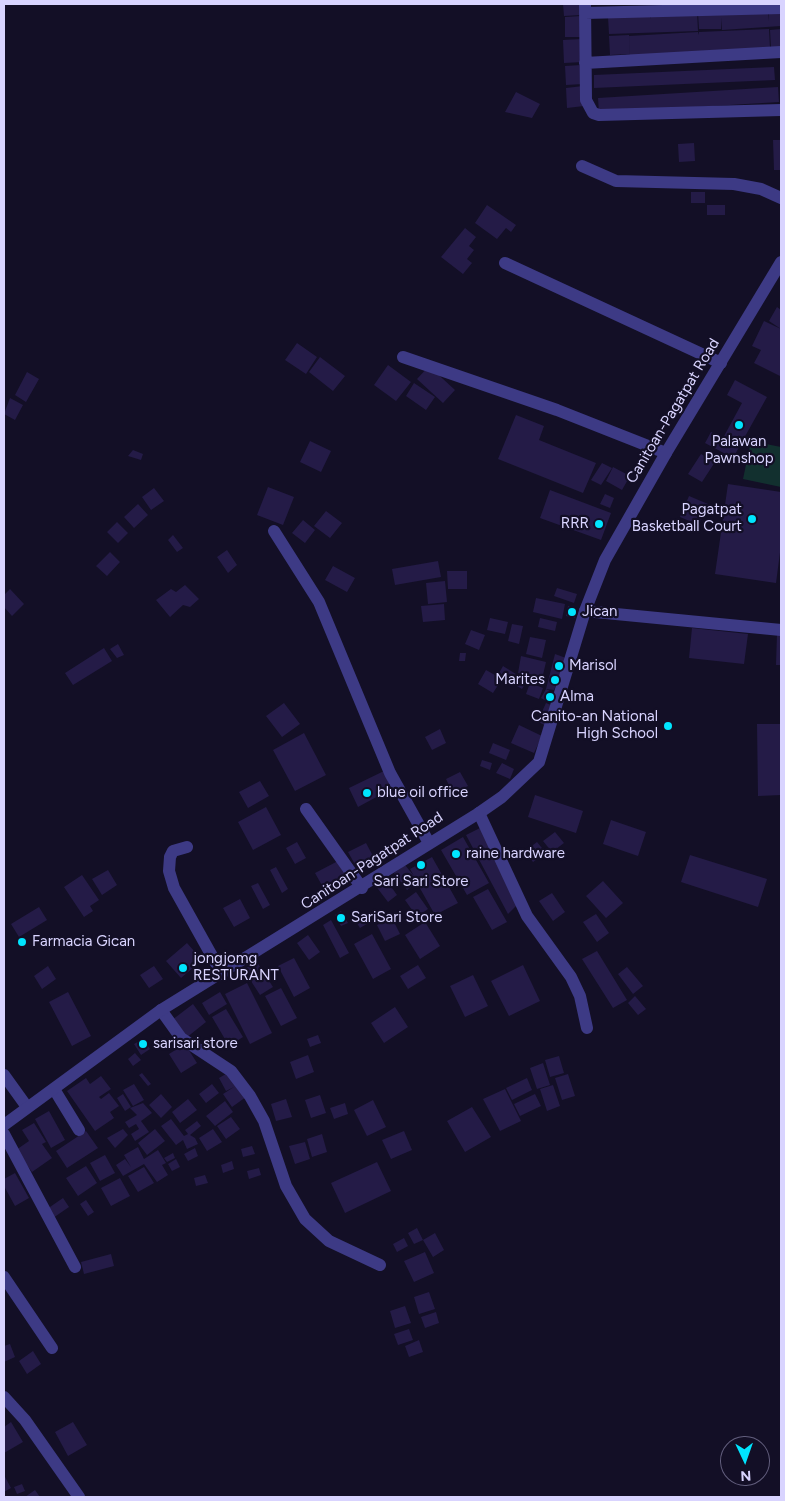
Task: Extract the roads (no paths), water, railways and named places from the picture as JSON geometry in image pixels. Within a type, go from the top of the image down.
[{"type":"street","points":[[781,8],[585,8],[586,100],[593,113],[599,115],[781,110]]},
{"type":"street","points":[[585,63],[781,52]]},
{"type":"street","points":[[582,166],[616,181],[734,184],[761,189],[781,198]]},
{"type":"street","name":"Canitoan-Pagatpat Road","points":[[4,1125],[161,1010],[362,888],[502,797],[539,762],[585,612],[605,560],[666,452],[722,363],[781,262]]},
{"type":"street","points":[[505,263],[722,363]]},
{"type":"street","points":[[403,357],[557,410],[666,452]]},
{"type":"street","points":[[274,531],[319,602],[390,773],[429,843]]},
{"type":"street","points":[[585,612],[781,630]]},
{"type":"street","points":[[306,809],[362,888]]},
{"type":"street","points":[[479,812],[527,916],[571,977],[580,996],[587,1028]]},
{"type":"street","points":[[187,847],[173,851],[170,857],[169,871],[174,888],[222,974]]},
{"type":"street","points":[[161,1010],[181,1038],[232,1070],[264,1121],[286,1186],[306,1219],[329,1241],[380,1265]]},
{"type":"street","points":[[4,1075],[27,1107]]},
{"type":"street","points":[[54,1089],[79,1130]]},
{"type":"street","points":[[4,1134],[75,1267]]},
{"type":"street","points":[[4,1277],[52,1348]]},
{"type":"street","points":[[4,1397],[25,1420],[79,1497]]},
{"type":"place","name":"Palawan Pawnshop","points":[[739,425]]},
{"type":"place","name":"Pagatpat Basketball Court","points":[[752,519]]},
{"type":"place","name":"RRR","points":[[599,524]]},
{"type":"place","name":"Jican","points":[[572,612]]},
{"type":"place","name":"Marisol","points":[[559,666]]},
{"type":"place","name":"Marites","points":[[555,680]]},
{"type":"place","name":"Alma","points":[[550,697]]},
{"type":"place","name":"Canito-an National High School","points":[[668,726]]},
{"type":"place","name":"blue oil office","points":[[367,793]]},
{"type":"place","name":"raine hardware","points":[[456,854]]},
{"type":"place","name":"Sari Sari Store","points":[[421,865]]},
{"type":"place","name":"SariSari Store","points":[[341,918]]},
{"type":"place","name":"Farmacia Gican","points":[[22,942]]},
{"type":"place","name":"jongjomg RESTURANT","points":[[183,968]]},
{"type":"place","name":"sarisari store","points":[[143,1044]]}]
